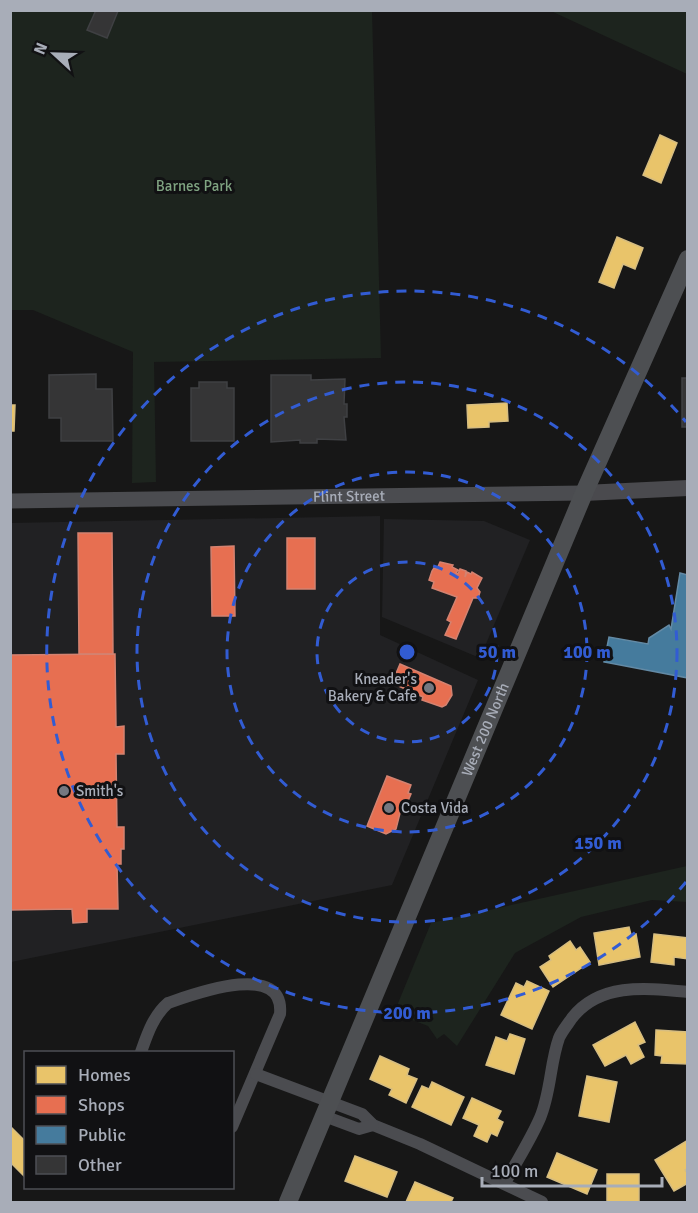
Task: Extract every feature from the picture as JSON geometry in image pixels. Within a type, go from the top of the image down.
[{"type":"main road","name":"West 200 North","points":[[288,1203],[584,493],[687,259]]},
{"type":"main road","name":"Flint Street","points":[[584,493],[687,489]]},
{"type":"street","name":"Flint Street","points":[[10,501],[584,493]]},
{"type":"street","points":[[142,1051],[154,1020],[168,1003],[255,983],[275,992],[281,1003],[280,1014],[234,1123]]},
{"type":"street","points":[[505,1184],[540,1118],[560,1037],[576,1013],[597,997],[624,988],[655,988],[687,992]]},
{"type":"street","points":[[256,1074],[327,1108],[362,1114],[373,1125],[420,1144],[542,1203]]},
{"type":"shaded area","points":[[380,516],[380,635],[478,680],[392,885],[11,962],[10,523]]},
{"type":"shaded area","points":[[384,519],[484,521],[530,540],[480,658],[382,617]]},
{"type":"green space","name":"Barnes Park","points":[[11,11],[372,11],[381,358],[154,362],[156,482],[132,483],[133,352],[33,310],[11,310]]},
{"type":"green space","points":[[551,11],[687,11],[687,74]]},
{"type":"green space","points":[[687,866],[687,902],[652,900],[581,917],[515,953],[457,1046],[444,1034],[437,1039],[428,1026],[394,1013],[431,923]]},
{"type":"building: Homes","points":[[660,135],[677,143],[661,183],[643,175]]},
{"type":"building: Homes","points":[[617,237],[643,248],[635,269],[623,264],[614,288],[599,282]]},
{"type":"building: Homes","points":[[507,403],[508,421],[489,422],[489,427],[468,428],[467,405]]},
{"type":"building: Homes","points":[[10,405],[15,405],[14,431],[10,431]]},
{"type":"building: Homes","points":[[629,927],[631,935],[636,934],[640,957],[599,965],[594,933]]},
{"type":"building: Homes","points":[[654,934],[688,938],[688,959],[674,957],[674,965],[651,962]]},
{"type":"building: Homes","points":[[570,941],[576,950],[580,947],[590,962],[553,987],[540,967],[551,960],[549,956]]},
{"type":"building: Homes","points":[[527,981],[549,991],[532,1029],[501,1015],[516,983],[524,987]]},
{"type":"building: Homes","points":[[635,1022],[645,1042],[638,1045],[644,1057],[631,1064],[626,1055],[605,1066],[593,1045]]},
{"type":"building: Homes","points":[[656,1030],[688,1032],[688,1064],[661,1063],[662,1056],[655,1055]]},
{"type":"building: Homes","points":[[510,1034],[525,1039],[514,1074],[486,1065],[496,1037],[507,1041]]},
{"type":"building: Homes","points":[[380,1056],[409,1069],[407,1075],[417,1079],[406,1103],[389,1095],[392,1089],[370,1079]]},
{"type":"building: Homes","points":[[587,1076],[617,1082],[609,1122],[579,1116]]},
{"type":"building: Homes","points":[[432,1082],[464,1097],[451,1125],[412,1107],[422,1086],[429,1089]]},
{"type":"building: Homes","points":[[472,1098],[501,1111],[497,1119],[503,1122],[497,1136],[491,1133],[487,1142],[474,1136],[479,1125],[463,1118]]},
{"type":"building: Homes","points":[[11,1127],[24,1140],[24,1176],[10,1162]]},
{"type":"building: Homes","points":[[688,1140],[688,1168],[685,1170],[688,1174],[688,1183],[674,1191],[655,1160]]},
{"type":"building: Homes","points":[[557,1153],[597,1170],[587,1194],[547,1177]]},
{"type":"building: Homes","points":[[355,1156],[397,1172],[387,1197],[345,1181]]},
{"type":"building: Homes","points":[[607,1174],[639,1174],[639,1202],[607,1202]]},
{"type":"building: Homes","points":[[415,1182],[453,1198],[451,1202],[406,1202]]},
{"type":"building: Shops","points":[[78,533],[112,533],[113,654],[79,654]]},
{"type":"building: Shops","points":[[287,538],[315,538],[315,589],[287,589]]},
{"type":"building: Shops","points":[[234,546],[235,616],[212,616],[211,547]]},
{"type":"building: Shops","points":[[440,562],[453,565],[452,567],[458,570],[456,573],[458,574],[460,569],[466,571],[465,577],[467,572],[471,574],[472,572],[482,578],[477,588],[480,592],[478,598],[473,598],[456,639],[445,635],[451,622],[447,620],[457,597],[432,588],[434,582],[429,580],[432,571],[434,568],[437,569]]},
{"type":"building: Shops","name":"Smith's","points":[[115,654],[116,727],[124,726],[124,754],[116,754],[117,827],[124,827],[124,849],[121,849],[121,864],[117,864],[118,909],[87,909],[87,922],[73,923],[72,909],[10,910],[10,655]]},
{"type":"building: Shops","name":"Kneader's Bakery & Cafe","points":[[400,664],[451,686],[452,695],[446,705],[442,707],[422,700],[423,697],[392,683]]},
{"type":"building: Shops","points":[[387,776],[411,785],[408,793],[411,794],[404,810],[401,809],[396,829],[386,834],[367,826]]},
{"type":"building: Public","points":[[680,573],[688,575],[688,678],[604,662],[609,637],[648,644],[649,638],[669,625],[671,629]]},
{"type":"building: Other","points":[[96,10],[118,11],[107,38],[87,30]]},
{"type":"building: Other","points":[[96,374],[96,389],[112,389],[113,441],[61,441],[61,418],[49,418],[49,375]]},
{"type":"building: Other","points":[[271,375],[311,375],[311,380],[345,379],[346,440],[317,439],[317,443],[300,443],[300,440],[271,442]]},
{"type":"building: Other","points":[[682,378],[688,378],[688,427],[682,427]]},
{"type":"building: Other","points":[[199,382],[227,382],[227,388],[234,388],[234,441],[191,441],[191,388],[199,388]]},
{"type":"place","name":"Kneader's Bakery & Cafe","points":[[429,688]]},
{"type":"place","name":"Smith's","points":[[64,791]]},
{"type":"place","name":"Costa Vida","points":[[389,808]]}]
